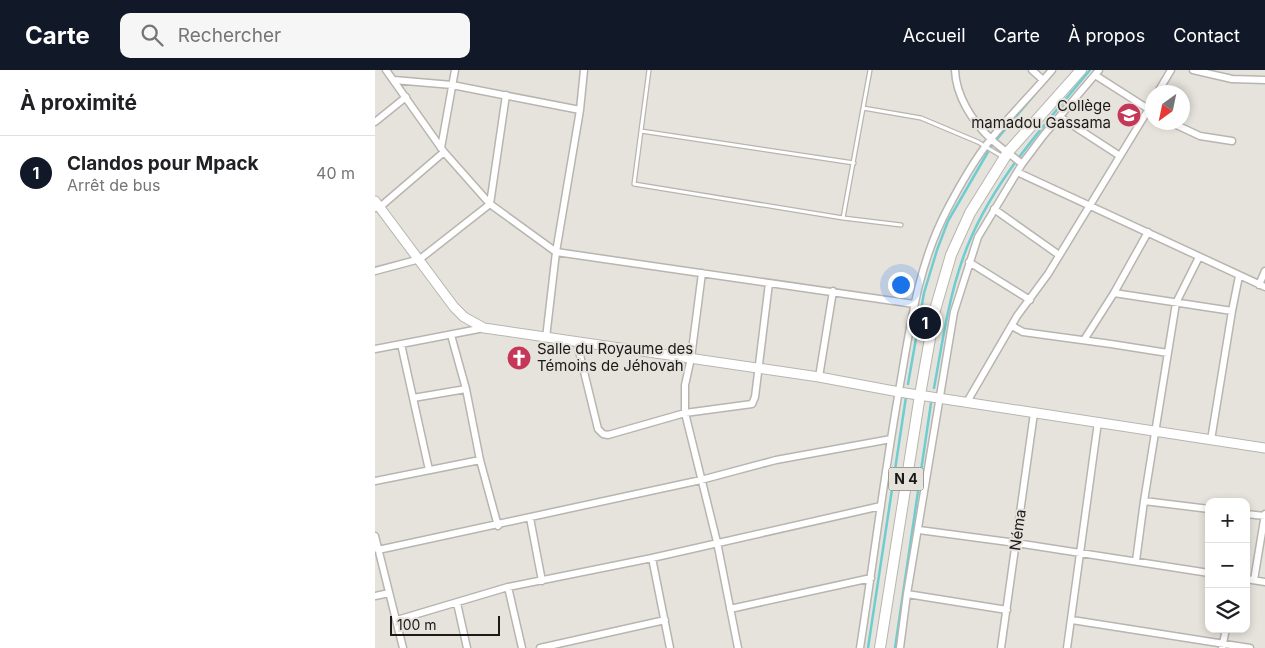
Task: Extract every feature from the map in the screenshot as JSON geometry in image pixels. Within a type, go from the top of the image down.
[{"type":"highway","name":"N 4","points":[[880,648],[919,395],[935,310],[951,255],[970,213],[1006,155],[1081,70]]},
{"type":"main road","points":[[377,205],[455,307],[465,317],[484,328],[819,377],[899,392],[1265,448]]},
{"type":"street","points":[[386,70],[443,150],[490,204],[556,252],[914,304]]},
{"type":"street","points":[[377,205],[443,150],[455,70]]},
{"type":"street","points":[[545,338],[556,252],[580,110],[584,70]]},
{"type":"street","points":[[955,70],[958,92],[968,110],[1006,155],[1022,164]]},
{"type":"street","points":[[1032,70],[1043,80]]},
{"type":"street","points":[[860,648],[891,440],[914,304],[931,244],[947,210],[985,146],[1052,70]]},
{"type":"street","points":[[1162,85],[1171,70]]},
{"type":"street","points":[[1193,70],[1232,79],[1265,80]]},
{"type":"street","points":[[900,648],[907,594],[954,312],[978,237],[1022,164],[1059,116],[1097,73],[1145,107]]},
{"type":"street","points":[[393,80],[452,85],[580,110]]},
{"type":"street","points":[[375,271],[420,259],[490,204],[506,95]]},
{"type":"street","points":[[375,122],[406,97]]},
{"type":"street","points":[[1059,116],[1121,156]]},
{"type":"street","points":[[967,402],[1017,316],[1030,300],[1145,119]]},
{"type":"street","points":[[1188,130],[1200,136],[1232,141]]},
{"type":"street","points":[[1017,172],[1262,286],[1265,271]]},
{"type":"street","points":[[994,209],[1059,255]]},
{"type":"street","points":[[1084,340],[1114,293],[1148,232]]},
{"type":"street","points":[[1137,561],[1144,501],[1175,302],[1199,257]]},
{"type":"street","points":[[969,262],[1030,300]]},
{"type":"street","points":[[702,273],[691,358],[685,385],[685,413],[717,542],[738,648]]},
{"type":"street","points":[[1211,440],[1239,276]]},
{"type":"street","points":[[577,343],[598,429],[603,434],[609,435],[685,413],[752,404],[755,397],[759,369],[769,283]]},
{"type":"street","points":[[819,377],[833,291]]},
{"type":"street","points":[[1114,293],[1232,310]]},
{"type":"street","points":[[1012,326],[1023,332],[1168,353]]},
{"type":"street","points":[[375,349],[484,328]]},
{"type":"street","points":[[451,335],[466,389],[480,460],[497,526]]},
{"type":"street","points":[[401,344],[429,470]]},
{"type":"street","points":[[413,398],[466,389]]},
{"type":"street","name":"Néma","points":[[1001,648],[1034,413]]},
{"type":"street","points":[[1067,648],[1098,422]]},
{"type":"street","points":[[378,550],[497,526],[701,480],[776,460],[891,440]]},
{"type":"street","points":[[375,481],[480,460]]},
{"type":"street","points":[[1144,501],[1205,509]]},
{"type":"street","points":[[397,620],[508,588],[652,558],[881,506]]},
{"type":"street","points":[[1250,514],[1265,515],[1254,580]]},
{"type":"street","points":[[530,518],[542,581]]},
{"type":"street","points":[[919,530],[1205,572]]},
{"type":"street","points":[[375,536],[403,648]]},
{"type":"street","points":[[652,558],[670,648]]},
{"type":"street","points":[[730,609],[871,578]]},
{"type":"street","points":[[1250,580],[1265,582]]},
{"type":"street","points":[[508,588],[522,648]]},
{"type":"street","points":[[375,596],[389,594]]},
{"type":"street","points":[[907,594],[1007,610]]},
{"type":"street","points":[[457,603],[467,648]]},
{"type":"street","points":[[540,648],[665,620]]},
{"type":"street","points":[[1072,620],[1223,646],[1250,648]]},
{"type":"street","points":[[1223,646],[1225,633]]},
{"type":"lane","points":[[649,70],[634,184],[843,218],[901,225]]},
{"type":"lane","points":[[843,218],[870,70]]},
{"type":"lane","points":[[863,108],[921,118],[1006,155]]},
{"type":"lane","points":[[641,132],[854,163]]},
{"type":"waterway","points":[[934,388],[953,290],[974,232],[987,206],[1018,159],[1090,70]]},
{"type":"waterway","points":[[908,384],[924,293],[948,221],[992,145],[1035,94]]},
{"type":"waterway","points":[[868,648],[906,397]]},
{"type":"waterway","points":[[895,648],[931,403]]},
{"type":"place","name":"Collège mamadou Gassama","points":[[1129,115]]},
{"type":"place","name":"Clandos pour Mpack","points":[[925,323]]},
{"type":"place","name":"Salle du Royaume des Témoins de Jéhovah","points":[[519,358]]}]
